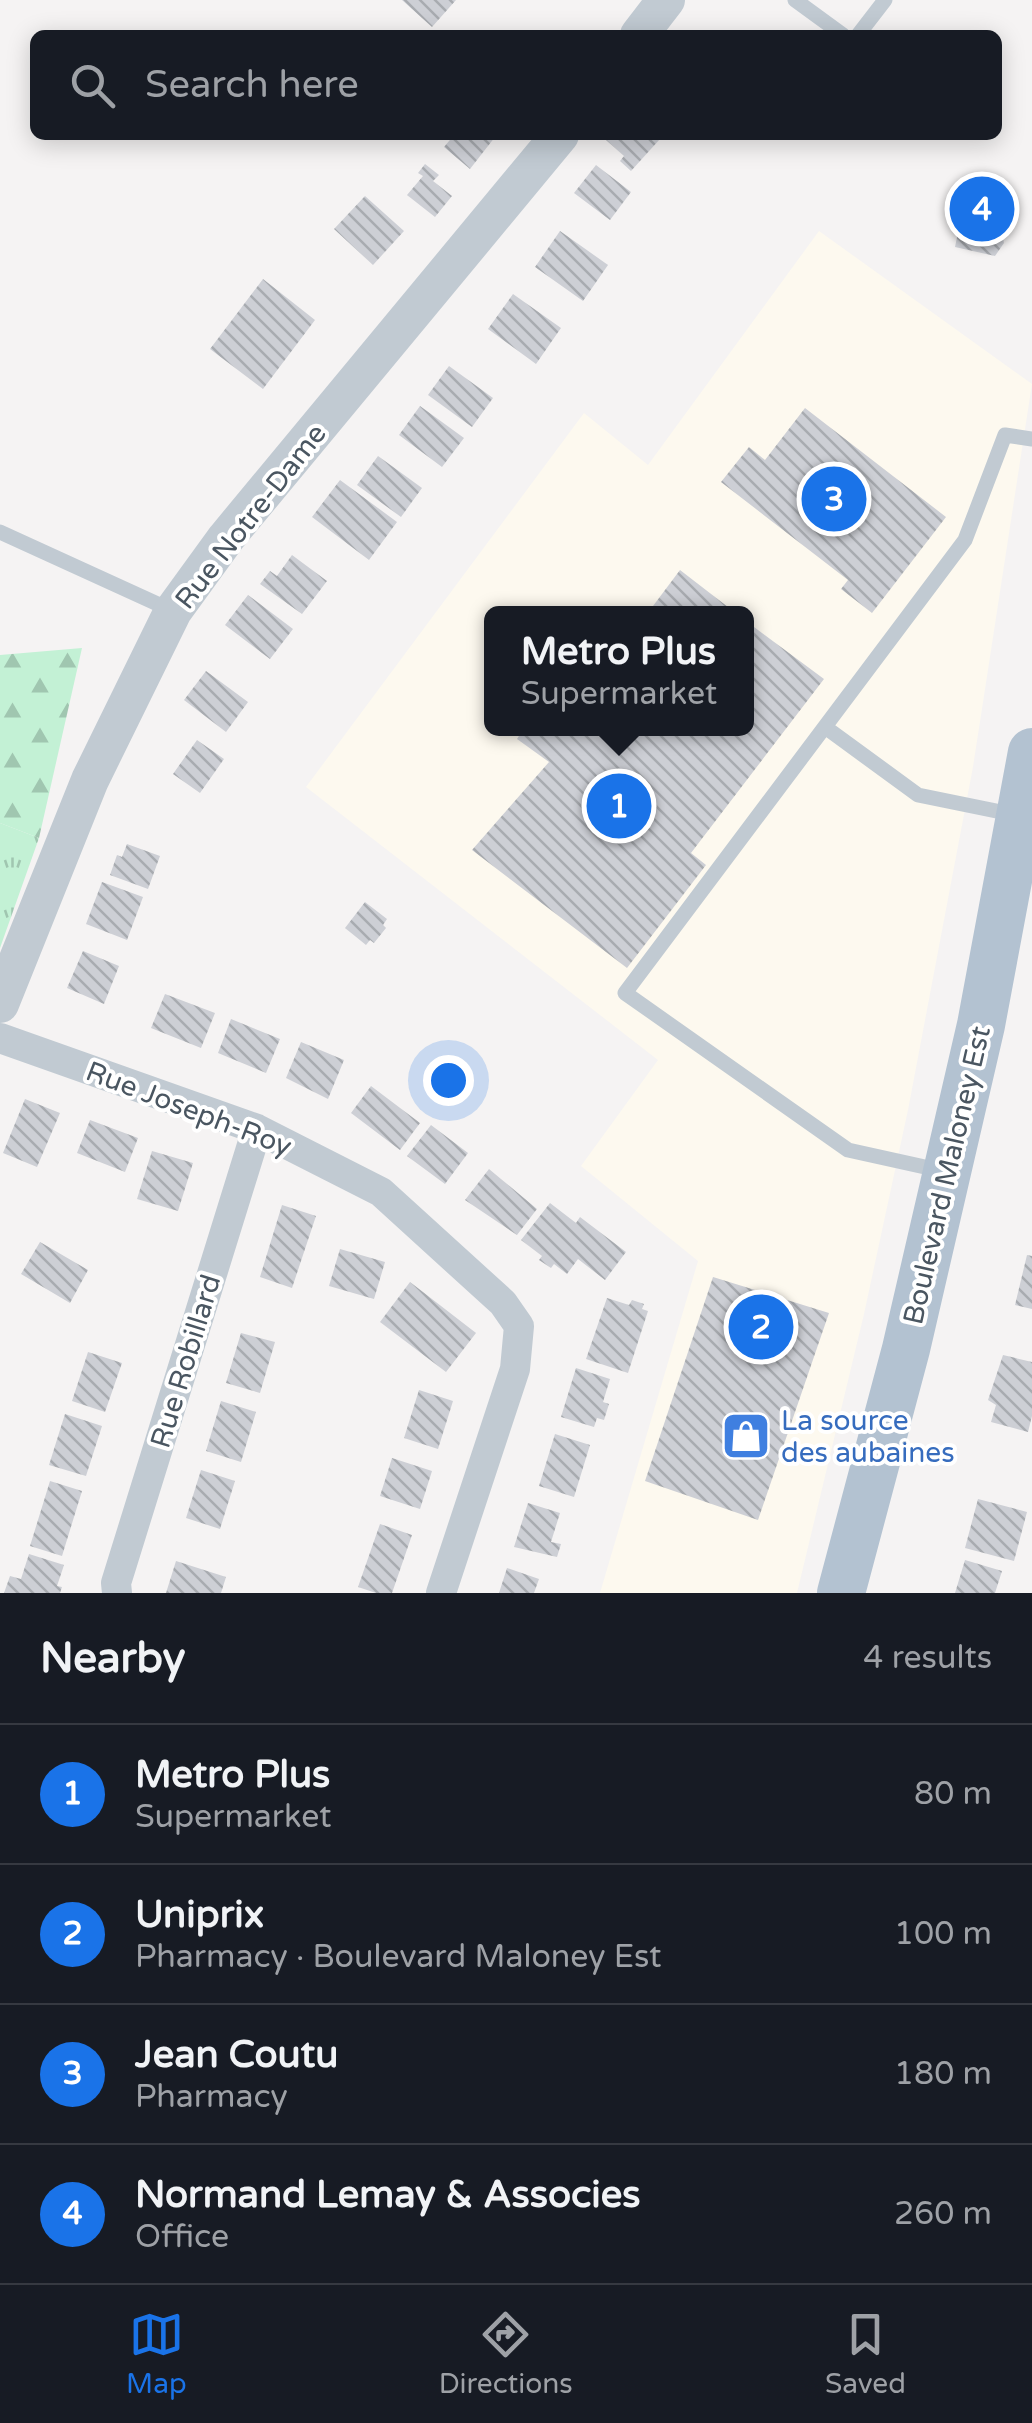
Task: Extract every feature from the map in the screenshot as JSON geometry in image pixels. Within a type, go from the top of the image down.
[{"type":"main road","name":"Boulevard Maloney Est","points":[[841,1593],[906,1348],[981,1025],[1032,752]]},
{"type":"street","points":[[644,30],[666,0]]},
{"type":"street","name":"Rue Notre-Dame","points":[[0,1004],[90,780],[173,611],[226,538],[556,140]]},
{"type":"street","name":"Rue Joseph-Roy","points":[[0,1038],[257,1129],[381,1192],[503,1303],[519,1326],[514,1369],[441,1593]]},
{"type":"street","name":"Rue Robillard","points":[[117,1593],[116,1582],[257,1129]]},
{"type":"lane","points":[[795,0],[836,30]]},
{"type":"lane","points":[[862,30],[886,0]]},
{"type":"lane","points":[[947,1172],[848,1150],[626,993],[965,540],[1005,435],[1032,439]]},
{"type":"lane","points":[[0,532],[173,611]]},
{"type":"lane","points":[[824,727],[918,795],[1020,816]]},
{"type":"shaded area","points":[[819,231],[1032,384],[973,767],[908,1110],[797,1593],[600,1593],[698,1261],[581,1166],[658,1060],[306,787],[584,413],[648,465]]},
{"type":"green space","points":[[82,648],[39,838],[0,823],[0,655]]},
{"type":"green space","points":[[0,823],[39,838],[0,948]]},
{"type":"building","points":[[402,0],[456,0],[432,27]]},
{"type":"building","points":[[450,140],[493,140],[470,169],[444,147]]},
{"type":"building","points":[[606,140],[659,140],[631,171],[620,161],[624,156]]},
{"type":"building","points":[[425,164],[439,175],[433,181],[452,196],[435,217],[407,195],[423,176],[418,173]]},
{"type":"building","points":[[596,165],[631,192],[610,220],[574,193]]},
{"type":"building","points":[[967,188],[1005,196],[999,222],[1004,243],[995,256],[955,247]]},
{"type":"building","points":[[365,196],[404,231],[373,265],[334,229]]},
{"type":"building","points":[[560,231],[608,265],[583,301],[535,267]]},
{"type":"building","points":[[263,279],[315,320],[263,389],[210,349]]},
{"type":"building","points":[[513,294],[561,328],[536,364],[488,329]]},
{"type":"building","points":[[449,366],[493,398],[472,427],[428,395]]},
{"type":"building","points":[[420,406],[464,438],[442,467],[399,435]]},
{"type":"building","points":[[805,408],[946,517],[872,613],[841,589],[848,580],[721,482],[749,447],[765,460]]},
{"type":"building","points":[[378,456],[422,488],[401,517],[357,485]]},
{"type":"building","points":[[340,480],[397,522],[369,560],[312,517]]},
{"type":"building","points":[[292,555],[327,581],[302,614],[260,584],[270,571],[277,576]]},
{"type":"building","points":[[680,570],[727,606],[653,606]]},
{"type":"building","points":[[248,595],[293,629],[270,659],[225,625]]},
{"type":"building","points":[[754,627],[824,679],[691,853],[706,865],[627,968],[472,850],[549,762],[517,739],[754,736]]},
{"type":"building","points":[[206,671],[248,702],[226,732],[184,700]]},
{"type":"building","points":[[197,740],[224,759],[200,793],[173,774]]},
{"type":"building","points":[[127,844],[160,856],[148,889],[110,875],[117,855],[122,857]]},
{"type":"building","points":[[102,882],[143,897],[127,940],[86,924]]},
{"type":"building","points":[[365,902],[387,919],[383,925],[386,928],[374,943],[370,940],[366,945],[345,928]]},
{"type":"building","points":[[83,951],[119,966],[104,1004],[67,988]]},
{"type":"building","points":[[165,994],[215,1013],[201,1048],[151,1028]]},
{"type":"building","points":[[231,1019],[280,1039],[266,1073],[218,1053]]},
{"type":"building","points":[[301,1042],[344,1060],[328,1099],[286,1078]]},
{"type":"building","points":[[371,1086],[420,1123],[400,1150],[351,1113]]},
{"type":"building","points":[[25,1099],[60,1113],[37,1167],[3,1153]]},
{"type":"building","points":[[90,1120],[138,1138],[125,1172],[77,1153]]},
{"type":"building","points":[[431,1125],[468,1153],[445,1184],[407,1156]]},
{"type":"building","points":[[152,1151],[193,1163],[178,1211],[137,1199]]},
{"type":"building","points":[[489,1169],[537,1209],[517,1235],[465,1200]]},
{"type":"building","points":[[550,1203],[576,1223],[580,1217],[626,1252],[605,1280],[578,1259],[567,1274],[554,1264],[551,1268],[521,1240]]},
{"type":"building","points":[[282,1205],[316,1216],[292,1288],[260,1277]]},
{"type":"building","points":[[40,1242],[88,1270],[70,1303],[21,1274]]},
{"type":"building","points":[[340,1249],[385,1262],[374,1299],[329,1286]]},
{"type":"building","points":[[1027,1255],[1032,1256],[1032,1309],[1015,1305]]},
{"type":"building","points":[[713,1277],[829,1313],[758,1520],[645,1481]]},
{"type":"building","points":[[410,1282],[476,1333],[446,1372],[380,1322]]},
{"type":"building","points":[[607,1298],[629,1305],[632,1300],[644,1304],[642,1309],[648,1311],[628,1373],[586,1359]]},
{"type":"building","points":[[241,1333],[275,1342],[260,1393],[226,1383]]},
{"type":"building","points":[[88,1352],[122,1363],[105,1412],[72,1401]]},
{"type":"building","points":[[1003,1355],[1032,1362],[1032,1416],[1028,1432],[991,1422],[996,1405],[988,1400]]},
{"type":"building","points":[[576,1368],[610,1379],[603,1402],[609,1404],[604,1420],[597,1418],[594,1427],[561,1417]]},
{"type":"building","points":[[419,1390],[453,1401],[438,1449],[404,1438]]},
{"type":"building","points":[[221,1401],[256,1412],[241,1462],[206,1451]]},
{"type":"building","points":[[65,1414],[102,1426],[86,1476],[49,1465]]},
{"type":"building","points":[[555,1434],[590,1445],[574,1497],[539,1486]]},
{"type":"building","points":[[392,1458],[432,1471],[420,1509],[380,1496]]},
{"type":"building","points":[[201,1470],[235,1481],[220,1529],[186,1518]]},
{"type":"building","points":[[50,1481],[82,1491],[62,1556],[30,1546]]},
{"type":"building","points":[[978,1499],[1027,1512],[1014,1561],[965,1548]]},
{"type":"building","points":[[528,1503],[560,1513],[551,1542],[561,1544],[557,1557],[514,1547]]},
{"type":"building","points":[[380,1524],[412,1535],[392,1593],[358,1587]]},
{"type":"building","points":[[29,1554],[64,1565],[57,1586],[62,1587],[60,1593],[4,1593],[10,1576],[21,1579]]},
{"type":"building","points":[[965,1560],[1002,1571],[995,1593],[955,1593]]},
{"type":"building","points":[[176,1561],[226,1577],[221,1593],[166,1593]]},
{"type":"building","points":[[507,1568],[539,1579],[534,1593],[499,1593]]},
{"type":"place","name":"Normand Lemay & Associes","points":[[982,209]]},
{"type":"place","name":"Jean Coutu","points":[[834,499]]},
{"type":"place","name":"Metro Plus","points":[[619,806]]},
{"type":"place","name":"Uniprix","points":[[761,1327]]},
{"type":"place","name":"La source des aubaines","points":[[746,1436]]}]
